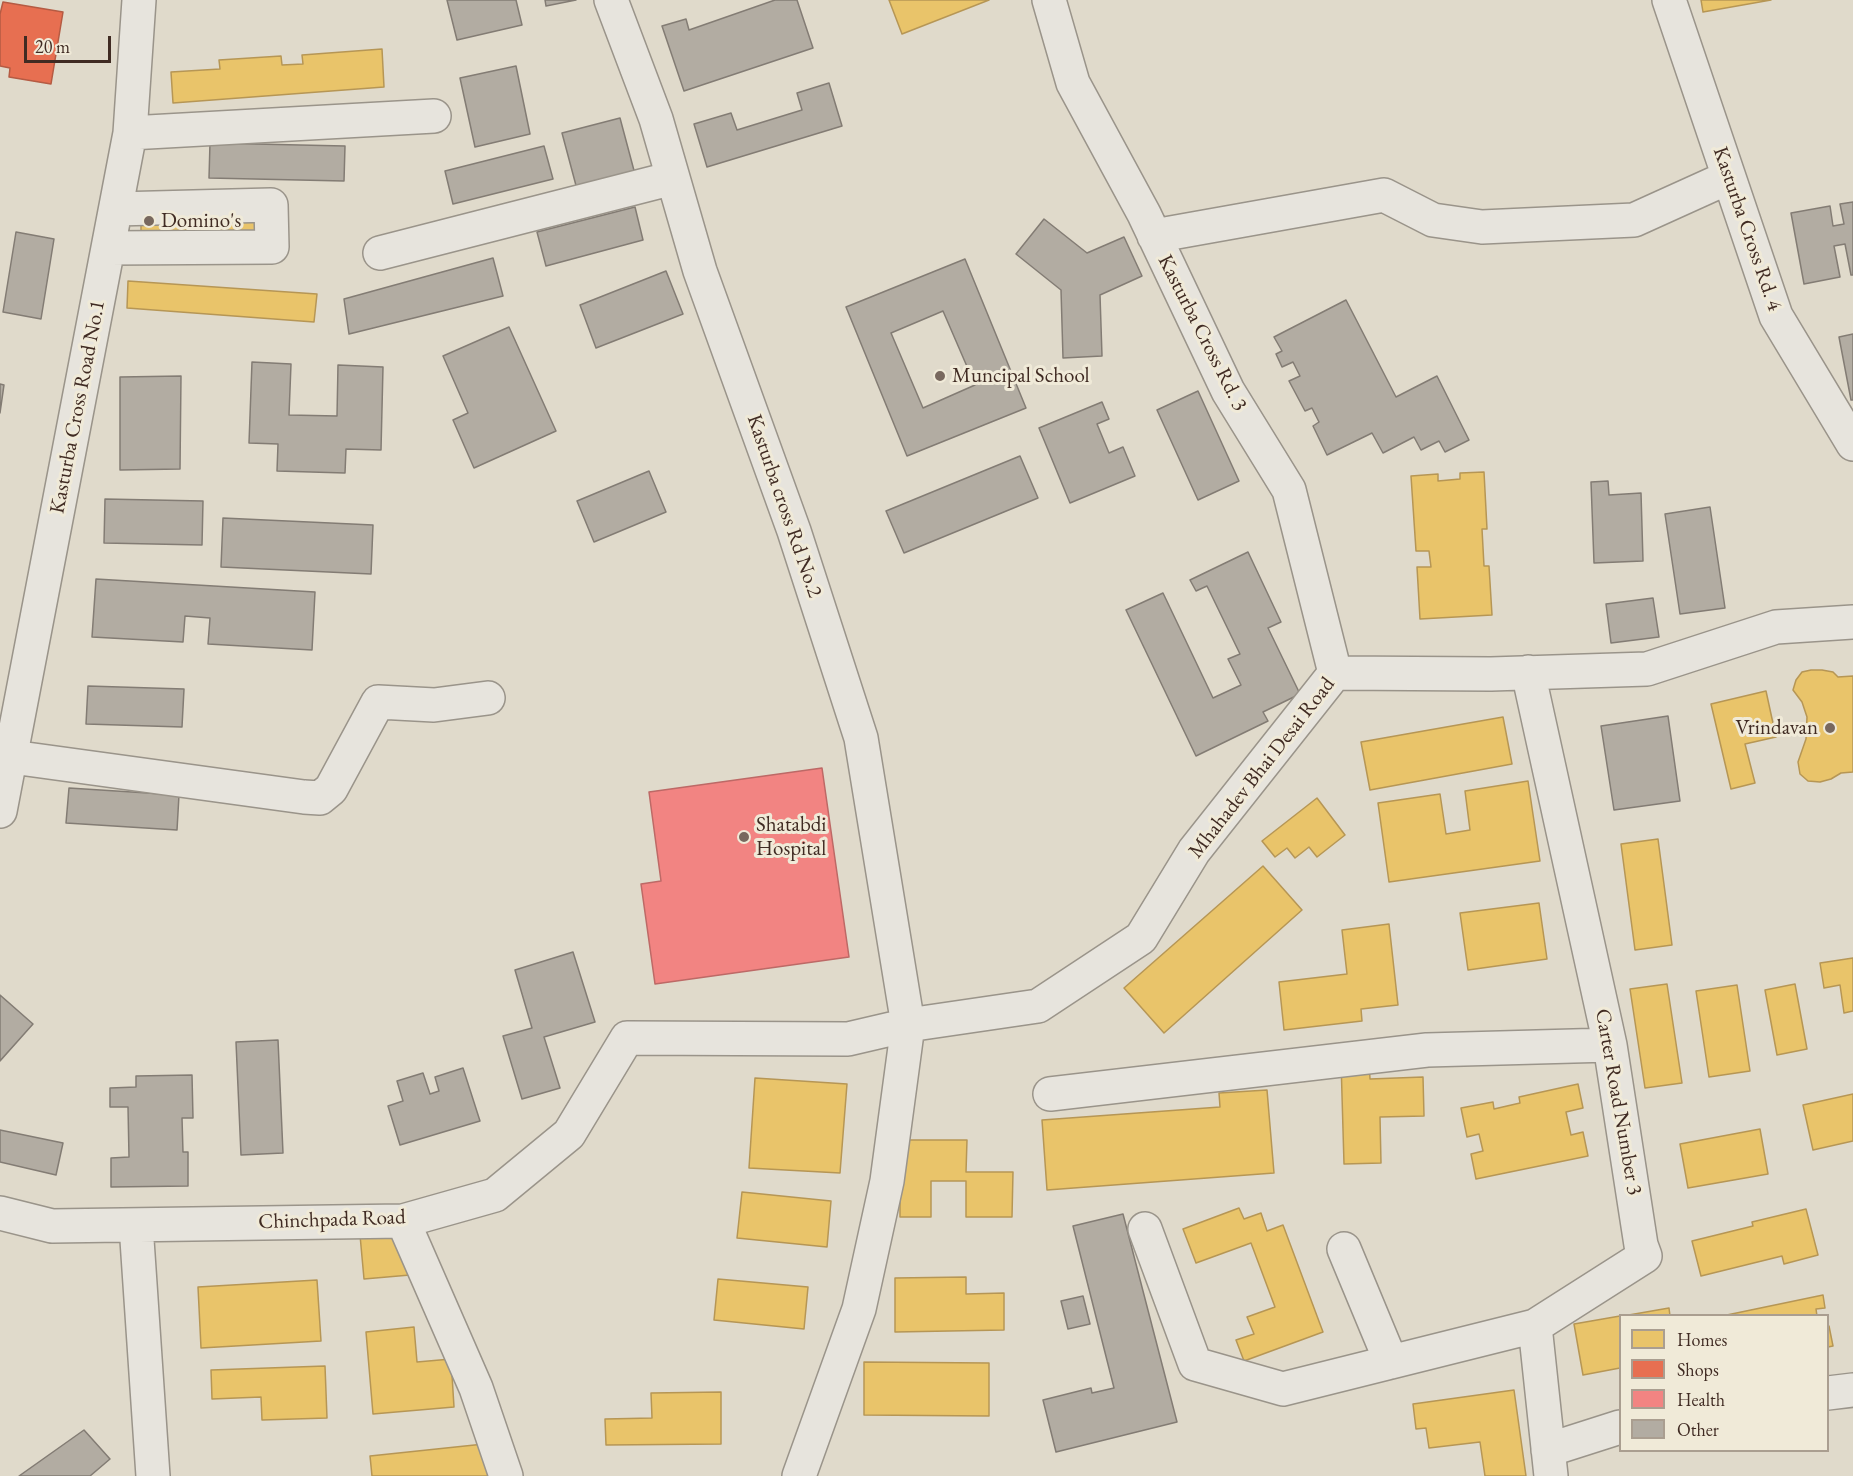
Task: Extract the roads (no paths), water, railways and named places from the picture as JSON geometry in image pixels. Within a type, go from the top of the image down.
[{"type":"street","name":"Kasturba Cross Road No.1","points":[[0,811],[130,132],[139,0]]},
{"type":"street","name":"Kasturba cross Rd No.2","points":[[611,0],[656,119],[700,271],[794,531],[861,738],[908,1025],[887,1181],[859,1309],[799,1476]]},
{"type":"street","name":"Kasturba Cross Rd. 3","points":[[1049,0],[1073,83],[1154,236],[1228,391],[1289,489],[1335,673]]},
{"type":"street","name":"Kasturba Cross Rd. 4","points":[[1669,0],[1776,316],[1853,444]]},
{"type":"street","points":[[130,132],[434,116]]},
{"type":"street","points":[[1154,236],[1384,195],[1432,220],[1482,228],[1634,219],[1729,177]]},
{"type":"street","points":[[380,253],[673,178]]},
{"type":"street","points":[[109,248],[272,247],[271,205],[116,209]]},
{"type":"street","name":"Mhahadev Bhai Desai Road","points":[[908,1025],[1038,1006],[1141,938],[1194,851],[1335,673],[1491,674],[1647,669],[1776,627],[1853,622]]},
{"type":"street","name":"Carter Road Number 3","points":[[1528,672],[1610,1045],[1641,1245],[1645,1256],[1535,1326]]},
{"type":"street","points":[[12,757],[320,798],[332,789],[378,702],[434,705],[488,698]]},
{"type":"street","name":"Chinchpada Road","points":[[0,1213],[52,1226],[403,1221],[495,1195],[568,1134],[627,1038],[848,1039],[908,1025]]},
{"type":"street","points":[[1050,1094],[1426,1050],[1610,1045]]},
{"type":"street","points":[[403,1221],[476,1388],[506,1476]]},
{"type":"street","points":[[136,1225],[153,1476]]},
{"type":"street","points":[[1145,1229],[1195,1364],[1283,1389],[1535,1326],[1550,1463],[1619,1428]]},
{"type":"street","points":[[1344,1249],[1391,1362]]},
{"type":"street","points":[[1829,1394],[1853,1390]]},
{"type":"place","name":"Domino's","points":[[149,221]]},
{"type":"place","name":"Muncipal School","points":[[940,376]]},
{"type":"place","name":"Vrindavan","points":[[1830,728]]},
{"type":"place","name":"Shatabdi Hospital","points":[[744,837]]}]
